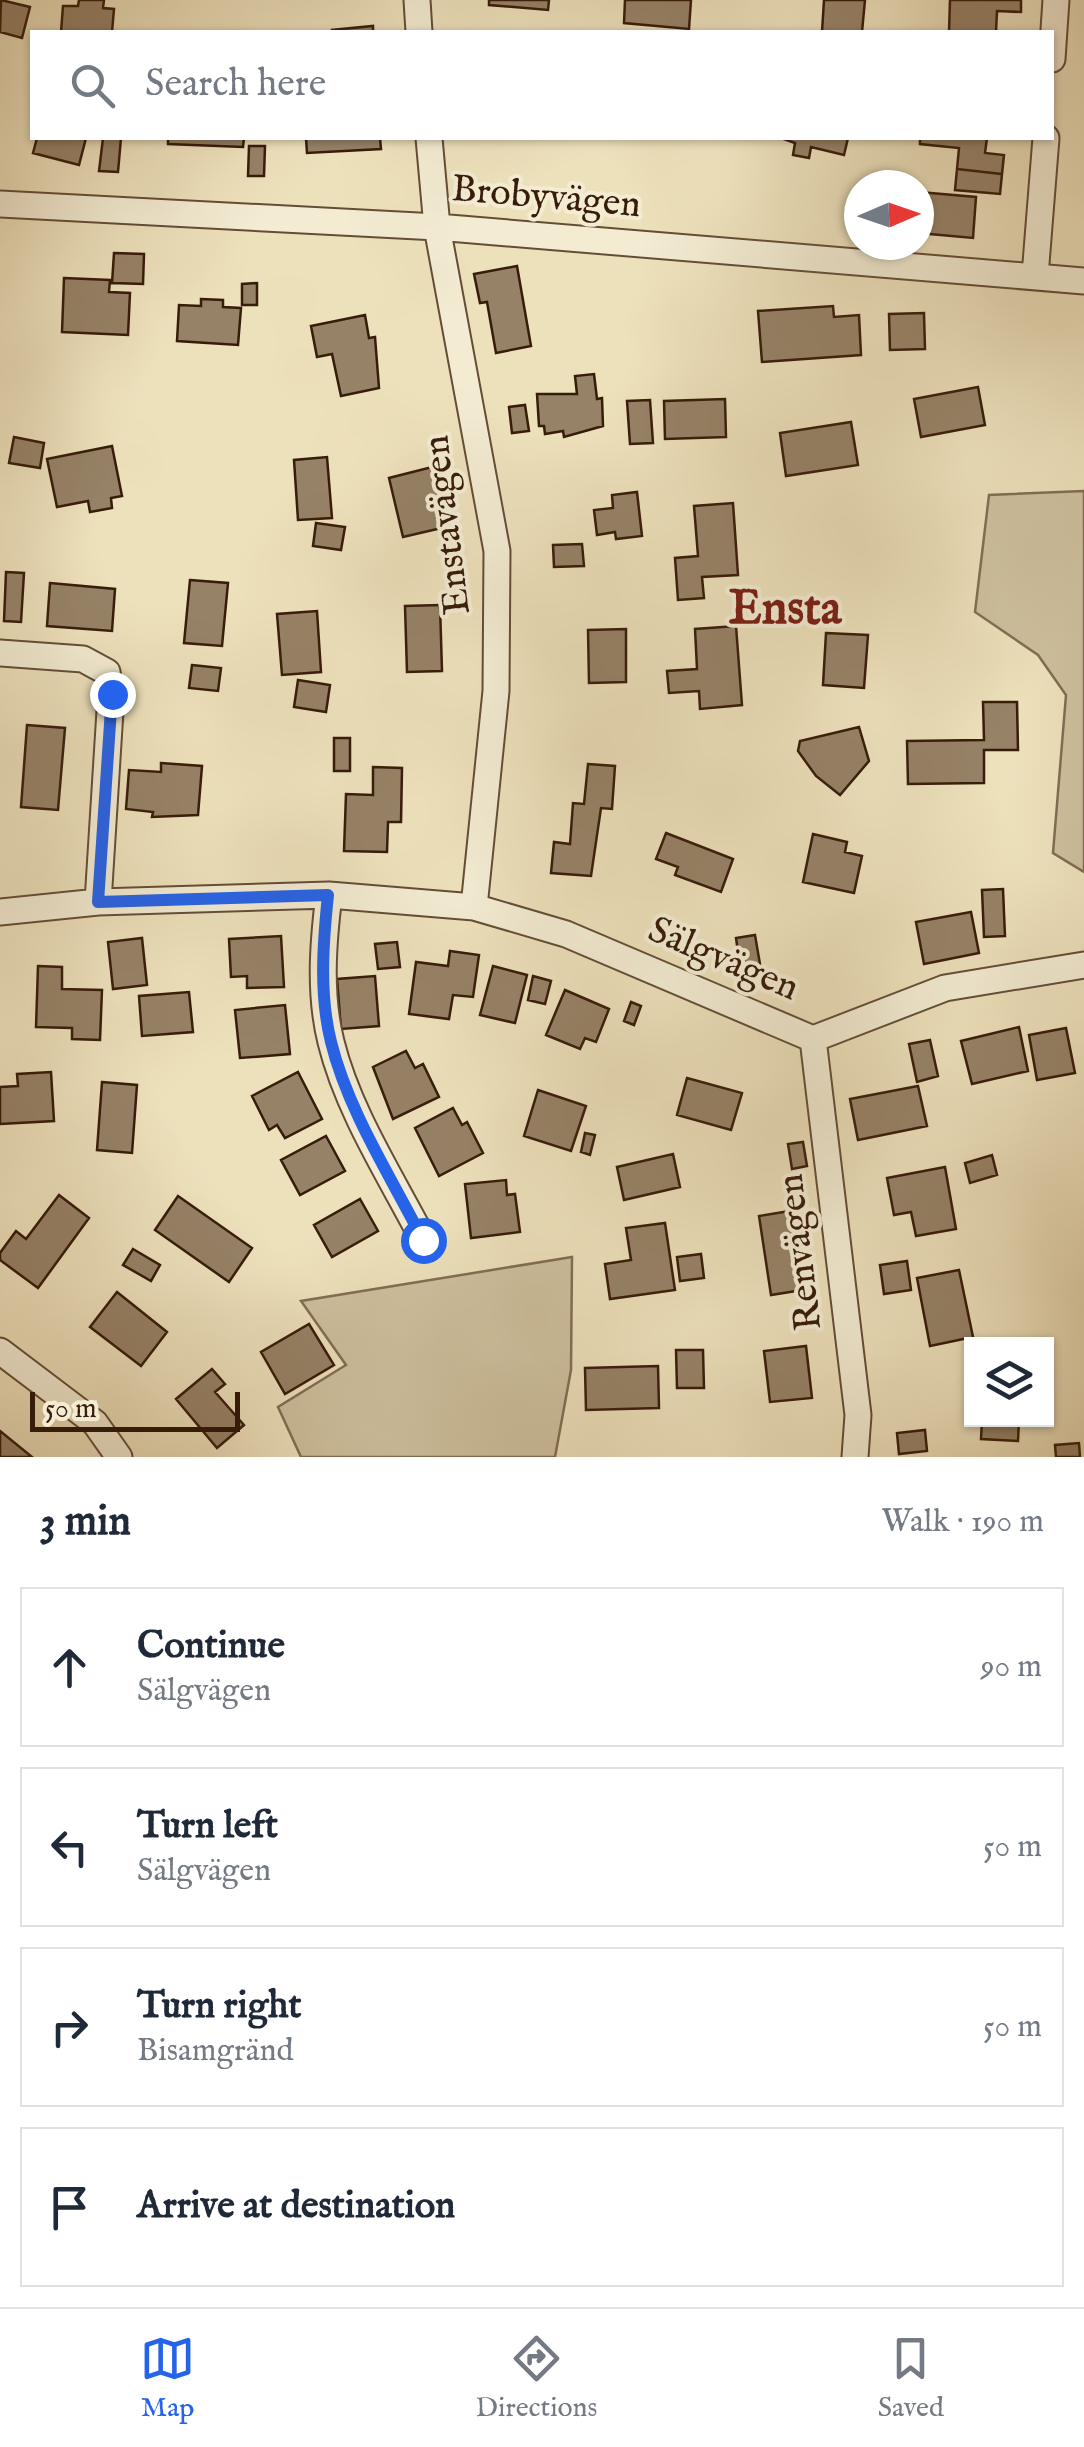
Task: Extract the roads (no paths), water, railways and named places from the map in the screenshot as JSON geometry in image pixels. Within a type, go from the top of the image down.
[{"type":"street","points":[[416,0],[420,30]]},
{"type":"street","points":[[1054,30],[1056,0]]},
{"type":"street","name":"Enstavägen","points":[[429,140],[436,227],[497,552],[496,691],[474,907]]},
{"type":"street","points":[[1036,276],[1046,140]]},
{"type":"street","name":"Brobyvägen","points":[[0,204],[436,227],[1084,282]]},
{"type":"street","points":[[0,653],[83,659],[107,672],[112,694],[98,902]]},
{"type":"street","points":[[328,895],[321,954],[331,1041],[352,1097],[423,1240]]},
{"type":"street","name":"Sälgvägen","points":[[0,912],[98,902],[328,895],[474,907],[566,934],[814,1038],[946,988],[1084,965]]},
{"type":"street","name":"Renvägen","points":[[814,1038],[858,1415],[855,1457]]},
{"type":"street","points":[[0,1351],[95,1423],[119,1457]]},
{"type":"district","name":"Ensta","points":[[785,610]]}]
